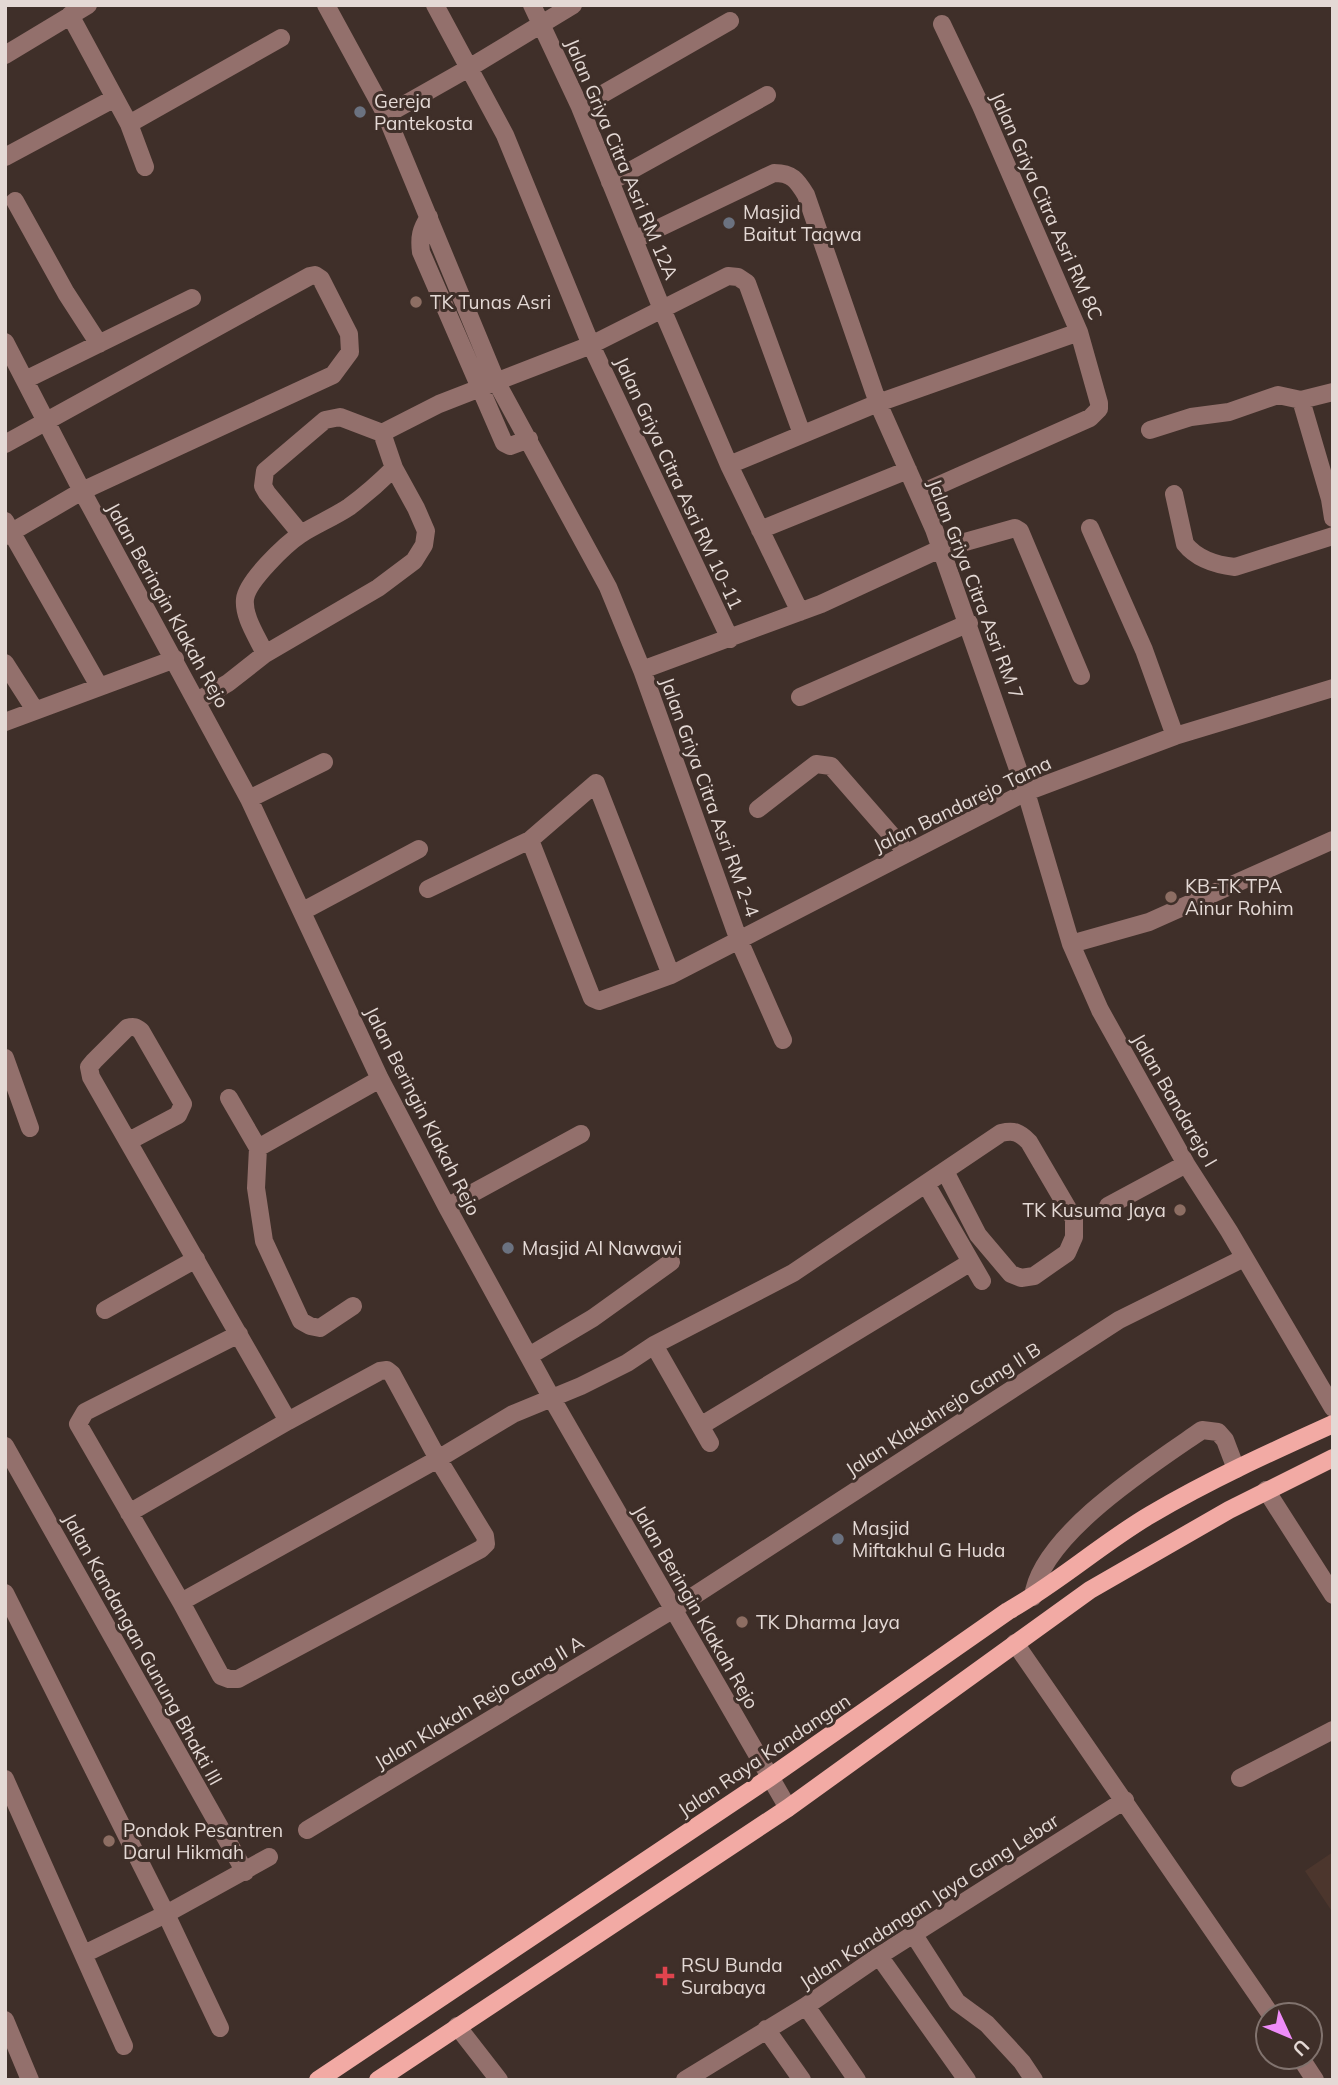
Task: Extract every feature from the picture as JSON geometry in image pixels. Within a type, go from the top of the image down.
[{"type":"main road","name":"Jalan Raya Kandangan","points":[[318,2080],[769,1778],[1149,1516],[1236,1469],[1333,1424]]},
{"type":"main road","points":[[378,2080],[788,1808],[1090,1590],[1159,1548],[1266,1490],[1333,1458]]},
{"type":"street","points":[[5,55],[88,5]]},
{"type":"street","name":"Jalan Griya Citra Asri RM 2-4","points":[[326,5],[386,115],[497,383],[608,587],[642,670],[738,939],[783,1040]]},
{"type":"street","name":"Jalan Griya Citra Asri RM 10-11","points":[[435,5],[505,135],[591,345],[730,639]]},
{"type":"street","name":"Jalan Griya Citra Asri RM 12A","points":[[532,5],[580,107],[729,465],[800,611]]},
{"type":"street","points":[[386,115],[573,5]]},
{"type":"street","points":[[70,15],[129,124],[145,167]]},
{"type":"street","points":[[580,107],[730,20]]},
{"type":"street","name":"Jalan Griya Citra Asri RM 8C","points":[[919,494],[1090,418],[1099,410],[1099,399],[1079,332],[942,24]]},
{"type":"street","points":[[129,124],[281,37]]},
{"type":"street","points":[[610,182],[767,95]]},
{"type":"street","points":[[5,158],[115,97]]},
{"type":"street","name":"Jalan Griya Citra Asri RM 7","points":[[634,240],[774,173],[785,173],[796,178],[806,195],[878,403],[934,528],[1026,792]]},
{"type":"street","points":[[15,201],[66,293],[99,344]]},
{"type":"street","points":[[429,217],[419,237],[421,252],[479,388],[504,443],[510,446],[529,439]]},
{"type":"street","points":[[5,443],[298,281],[315,275],[321,279],[349,334],[350,352],[333,375],[82,491],[8,530],[99,686]]},
{"type":"street","points":[[301,534],[267,493],[264,485],[265,471],[325,420],[340,417],[382,433],[439,404],[591,345],[728,276],[738,276],[747,283],[802,434]]},
{"type":"street","points":[[25,380],[192,298]]},
{"type":"street","points":[[729,465],[878,403],[1079,332]]},
{"type":"street","name":"Jalan Beringin Klakah Rejo","points":[[5,342],[248,799],[380,1079],[447,1207],[551,1397],[788,1808]]},
{"type":"street","points":[[1150,430],[1191,417],[1229,412],[1278,395],[1301,400],[1333,392]]},
{"type":"street","points":[[1301,400],[1333,518]]},
{"type":"street","points":[[197,701],[228,683],[265,654],[379,588],[414,561],[424,545],[426,531],[394,468],[382,433]]},
{"type":"street","points":[[265,654],[245,611],[245,596],[250,585],[269,563],[301,534],[347,508],[394,468]]},
{"type":"street","points":[[760,530],[908,470]]},
{"type":"street","points":[[1174,494],[1185,544],[1211,563],[1222,566],[1235,567],[1333,536]]},
{"type":"street","points":[[642,670],[800,611],[940,549],[1018,528],[1081,676]]},
{"type":"street","points":[[1090,528],[1144,650],[1175,736]]},
{"type":"street","points":[[800,697],[969,623]]},
{"type":"street","points":[[5,722],[174,659]]},
{"type":"street","points":[[5,663],[35,710]]},
{"type":"street","name":"Jalan Bandarejo Tama","points":[[530,840],[594,1000],[598,1001],[671,975],[1026,792],[1175,736],[1333,688]]},
{"type":"street","points":[[248,799],[324,762]]},
{"type":"street","points":[[758,809],[816,764],[822,763],[831,766],[907,853]]},
{"type":"street","points":[[428,889],[530,840],[597,783],[671,975]]},
{"type":"street","name":"Jalan Bandarejo I","points":[[1026,792],[1071,944],[1100,1010],[1186,1164],[1333,1408]]},
{"type":"street","points":[[1071,944],[1149,922],[1333,840]]},
{"type":"street","points":[[303,911],[419,849]]},
{"type":"street","points":[[129,1141],[178,1115],[183,1104],[137,1027],[127,1028],[93,1061],[89,1070],[129,1141],[196,1259],[239,1334],[288,1421]]},
{"type":"street","points":[[5,1058],[30,1128]]},
{"type":"street","points":[[258,1148],[380,1079]]},
{"type":"street","points":[[229,1098],[258,1148],[256,1188],[264,1241],[301,1321],[320,1328],[353,1306]]},
{"type":"street","points":[[181,1602],[438,1459],[513,1414],[581,1386],[627,1363],[654,1345],[793,1273],[1000,1133],[1012,1130],[1020,1133],[1029,1142],[1074,1219],[1074,1237],[1068,1253],[1034,1276],[1021,1278],[1011,1274],[978,1235],[945,1171]]},
{"type":"street","points":[[447,1207],[581,1134]]},
{"type":"street","points":[[1108,1206],[1186,1164]]},
{"type":"street","points":[[926,1184],[982,1281]]},
{"type":"street","name":"Jalan Klakahrejo Gang II B","points":[[672,1610],[1119,1320],[1244,1258]]},
{"type":"street","points":[[105,1310],[196,1259]]},
{"type":"street","points":[[529,1356],[593,1318],[671,1262]]},
{"type":"street","points":[[702,1425],[971,1262]]},
{"type":"street","points":[[130,1513],[288,1421],[380,1370],[387,1370],[392,1374],[438,1459],[485,1536],[486,1544],[238,1679],[221,1676],[78,1424],[85,1412],[239,1334]]},
{"type":"street","points":[[654,1345],[710,1443]]},
{"type":"street","points":[[1033,1597],[1037,1577],[1074,1528],[1129,1480],[1202,1430],[1218,1432],[1225,1440],[1236,1469]]},
{"type":"street","name":"Jalan Kandangan Gunung Bhakti III","points":[[5,1446],[245,1872]]},
{"type":"street","points":[[1266,1490],[1333,1595]]},
{"type":"street","points":[[5,1593],[166,1914],[220,2028]]},
{"type":"street","name":"Jalan Klakah Rejo Gang II A","points":[[307,1830],[672,1610]]},
{"type":"street","points":[[1015,1643],[1261,2001]]},
{"type":"street","points":[[1240,1778],[1333,1730]]},
{"type":"street","points":[[5,1779],[124,2046]]},
{"type":"street","name":"Jalan Kandangan Jaya Gang Lebar","points":[[685,2080],[709,2073],[766,2029],[806,2006],[879,1956],[1125,1800]]},
{"type":"street","points":[[84,1954],[166,1914],[269,1857]]},
{"type":"street","points":[[914,1935],[957,2002],[987,2024],[1022,2062],[1034,2080]]},
{"type":"street","points":[[879,1956],[967,2080]]},
{"type":"street","points":[[806,2006],[858,2080]]},
{"type":"street","points":[[5,2021],[30,2080]]},
{"type":"street","points":[[457,2026],[499,2080]]},
{"type":"street","points":[[766,2029],[802,2080]]},
{"type":"shaded area","points":[[1333,1852],[1333,1913],[1305,1871]]},
{"type":"place","name":"Gereja Pantekosta","points":[[360,112]]},
{"type":"place","name":"Masjid Baitut Taqwa","points":[[729,223]]},
{"type":"place","name":"TK Tunas Asri","points":[[416,302]]},
{"type":"place","name":"KB-TK TPA Ainur Rohim","points":[[1171,897]]},
{"type":"place","name":"TK Kusuma Jaya","points":[[1180,1210]]},
{"type":"place","name":"Masjid Al Nawawi","points":[[508,1248]]},
{"type":"place","name":"Masjid Miftakhul G Huda","points":[[838,1539]]},
{"type":"place","name":"TK Dharma Jaya","points":[[742,1622]]},
{"type":"place","name":"Pondok Pesantren Darul Hikmah","points":[[109,1841]]},
{"type":"place","name":"RSU Bunda Surabaya","points":[[665,1976]]}]
